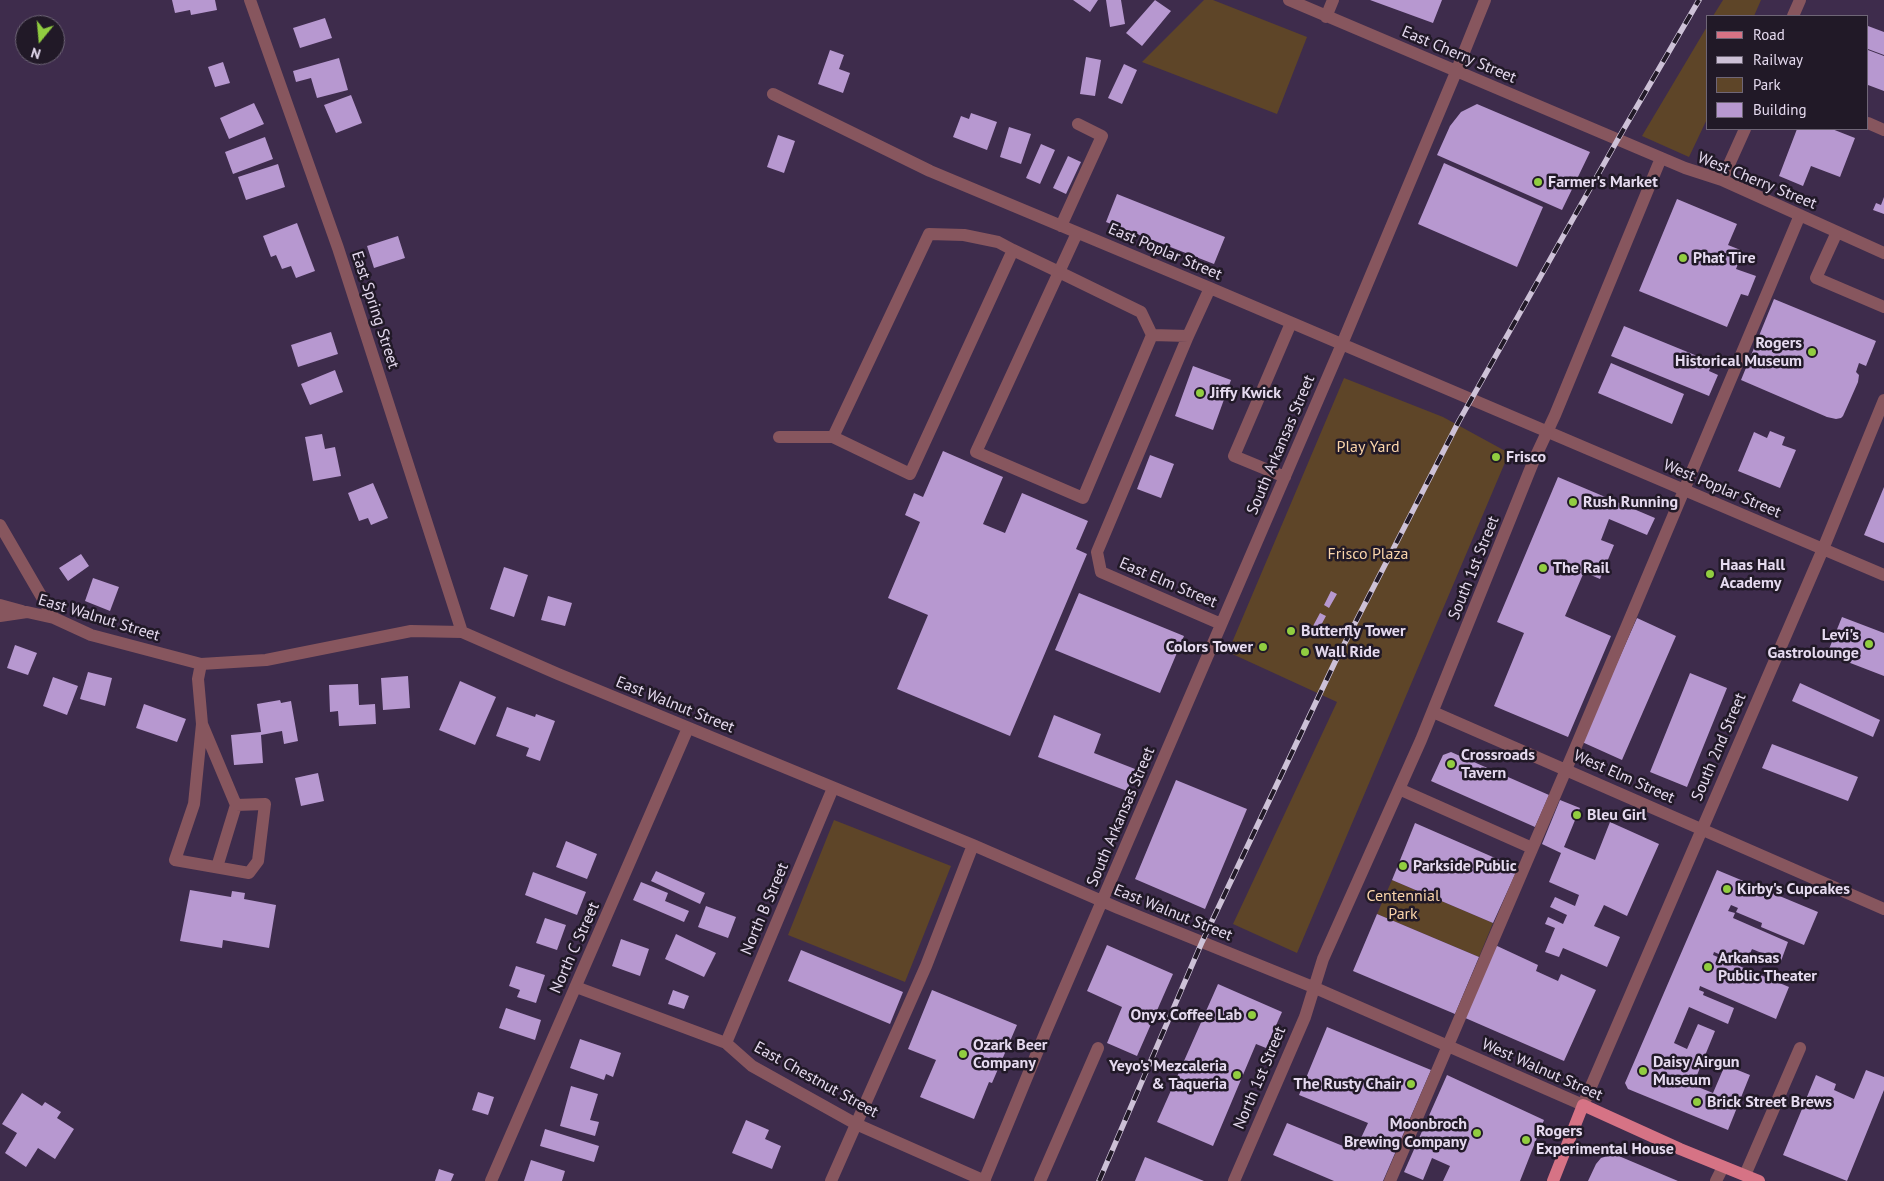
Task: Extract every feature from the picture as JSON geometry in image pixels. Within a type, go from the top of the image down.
[{"type":"main road","name":"West Walnut Street","points":[[1583,1106],[1759,1181]]},
{"type":"main road","points":[[1553,1181],[1583,1106]]},
{"type":"street","name":"East Spring Street","points":[[250,0],[338,248],[462,632]]},
{"type":"street","name":"East Cherry Street","points":[[1289,0],[1618,139]]},
{"type":"street","points":[[1326,17],[1333,0]]},
{"type":"street","name":"South Arkansas Street","points":[[985,1181],[1046,1031],[1342,344],[1485,0]]},
{"type":"street","points":[[1793,15],[1800,0]]},
{"type":"street","name":"East Poplar Street","points":[[773,94],[930,171],[1342,344],[1547,433]]},
{"type":"street","points":[[1869,123],[1884,130]]},
{"type":"street","points":[[1060,226],[1102,136],[1078,124]]},
{"type":"street","points":[[1722,180],[1745,130]]},
{"type":"street","name":"West Cherry Street","points":[[1618,139],[1685,168],[1722,180],[1884,253]]},
{"type":"street","name":"South 1st Street","points":[[1313,988],[1323,958],[1433,712],[1531,469],[1661,158]]},
{"type":"street","points":[[1390,1181],[1685,490],[1800,215]]},
{"type":"street","points":[[1837,232],[1816,278],[1884,307]]},
{"type":"street","points":[[833,437],[930,234],[964,235],[998,242],[1014,250],[1059,272],[1141,312],[1152,335],[1084,498],[976,452],[1059,272],[1077,233]]},
{"type":"street","points":[[778,437],[833,437],[910,474],[1014,250]]},
{"type":"street","points":[[1152,335],[1188,336],[1210,288]]},
{"type":"street","points":[[1285,477],[1234,456],[1291,323]]},
{"type":"street","name":"East Elm Street","points":[[1188,336],[1097,552],[1101,572],[1222,624]]},
{"type":"street","name":"South 2nd Street","points":[[1583,1106],[1823,549],[1884,400]]},
{"type":"street","name":"West Poplar Street","points":[[1547,433],[1884,575]]},
{"type":"street","points":[[0,525],[54,618]]},
{"type":"street","points":[[0,605],[27,612]]},
{"type":"street","name":"East Walnut Street","points":[[0,616],[27,612],[54,618],[91,635],[201,664],[266,660],[411,631],[462,632],[558,674],[1313,988]]},
{"type":"street","points":[[201,664],[198,679],[202,724],[194,804],[175,860],[249,873],[258,861],[265,804],[236,805]]},
{"type":"street","name":"West Elm Street","points":[[1433,712],[1884,909]]},
{"type":"street","points":[[202,724],[236,805],[216,867]]},
{"type":"street","name":"North C Street","points":[[491,1181],[688,728]]},
{"type":"street","name":"North B Street","points":[[726,1042],[834,788]]},
{"type":"street","points":[[1399,789],[1532,848]]},
{"type":"street","points":[[831,1181],[922,974],[973,846]]},
{"type":"street","name":"East Chestnut Street","points":[[576,986],[726,1042],[752,1066],[856,1124],[985,1181]]},
{"type":"street","name":"West Walnut Street","points":[[1313,988],[1583,1106]]},
{"type":"street","name":"North 1st Street","points":[[1234,1181],[1305,1017],[1313,988]]},
{"type":"street","points":[[1040,1181],[1098,1048]]},
{"type":"street","points":[[1745,1175],[1800,1048]]},
{"type":"street","points":[[1716,1181],[1723,1166]]},
{"type":"green space","points":[[1204,0],[1213,0],[1307,37],[1277,114],[1142,62]]},
{"type":"green space","points":[[1723,0],[1761,0],[1754,15],[1714,15]]},
{"type":"green space","points":[[1706,28],[1706,121],[1689,157],[1642,136]]},
{"type":"green space","name":"Frisco Plaza","points":[[1344,378],[1443,417],[1509,453],[1297,953],[1233,924],[1337,702],[1228,652]]},
{"type":"green space","points":[[834,820],[951,866],[905,982],[788,935]]},
{"type":"green space","name":"Centennial Park","points":[[1392,880],[1493,923],[1479,957],[1377,914]]},
{"type":"building","points":[[172,0],[215,0],[217,10],[191,15],[190,10],[175,13]]},
{"type":"building","points":[[1073,0],[1098,0],[1090,12]]},
{"type":"building","points":[[1106,0],[1121,0],[1125,24],[1110,27]]},
{"type":"building","points":[[1155,0],[1171,11],[1142,46],[1126,33]]},
{"type":"building","points":[[1370,0],[1442,0],[1433,23]]},
{"type":"building","points":[[325,18],[332,38],[300,48],[293,28]]},
{"type":"building","points":[[1869,26],[1884,32],[1884,55],[1869,49]]},
{"type":"building","points":[[830,50],[844,55],[839,69],[850,73],[843,93],[818,84]]},
{"type":"building","points":[[1869,50],[1884,56],[1884,91],[1869,85]]},
{"type":"building","points":[[1086,57],[1101,60],[1095,96],[1080,94]]},
{"type":"building","points":[[339,58],[348,90],[317,98],[311,78],[296,82],[293,71]]},
{"type":"building","points":[[223,62],[230,83],[215,87],[208,67]]},
{"type":"building","points":[[1124,64],[1137,70],[1122,104],[1108,98]]},
{"type":"building","points":[[351,95],[362,123],[336,133],[324,105]]},
{"type":"building","points":[[254,103],[264,124],[229,139],[220,118]]},
{"type":"building","name":"Farmer's Market","points":[[1477,104],[1590,152],[1562,210],[1437,155],[1450,126],[1461,112]]},
{"type":"building","points":[[971,113],[997,122],[987,150],[953,137],[961,116],[969,119]]},
{"type":"building","points":[[1009,127],[1031,134],[1021,164],[1000,157]]},
{"type":"building","points":[[1797,130],[1835,130],[1855,138],[1840,177],[1811,166],[1803,186],[1779,176]]},
{"type":"building","points":[[778,135],[795,141],[784,173],[767,167]]},
{"type":"building","points":[[265,137],[273,159],[233,174],[225,152]]},
{"type":"building","points":[[1041,144],[1055,150],[1040,184],[1026,178]]},
{"type":"building","points":[[1068,156],[1081,162],[1066,194],[1053,188]]},
{"type":"building","points":[[1444,163],[1543,207],[1517,267],[1418,224]]},
{"type":"building","points":[[278,164],[285,187],[246,200],[238,177]]},
{"type":"building","points":[[1117,194],[1225,237],[1214,264],[1106,222]]},
{"type":"building","points":[[1884,197],[1884,214],[1873,210],[1876,203],[1881,205]]},
{"type":"building","points":[[1677,199],[1737,224],[1728,245],[1743,251],[1736,269],[1756,276],[1748,296],[1741,294],[1727,327],[1639,291]]},
{"type":"building","points":[[297,223],[315,271],[296,278],[291,266],[282,269],[276,255],[271,257],[263,236]]},
{"type":"building","points":[[398,236],[405,258],[374,268],[367,246]]},
{"type":"building","name":"Rogers Historical Museum","points":[[1774,299],[1876,341],[1866,366],[1859,363],[1856,372],[1859,375],[1858,382],[1841,418],[1827,417],[1741,380]]},
{"type":"building","points":[[1624,326],[1712,362],[1709,371],[1718,375],[1709,396],[1611,356]]},
{"type":"building","points":[[331,332],[338,354],[298,367],[291,345]]},
{"type":"building","points":[[1611,363],[1684,394],[1672,424],[1598,393]]},
{"type":"building","points":[[1193,366],[1231,380],[1213,430],[1175,416]]},
{"type":"building","points":[[335,370],[343,392],[310,405],[301,384]]},
{"type":"building","points":[[1770,431],[1785,437],[1782,445],[1796,450],[1780,488],[1738,471],[1754,432],[1767,438]]},
{"type":"building","points":[[322,434],[325,449],[335,447],[341,476],[313,481],[305,437]]},
{"type":"building","points":[[943,451],[1003,477],[983,524],[1005,533],[1022,493],[1088,521],[1076,549],[1087,554],[1010,736],[897,689],[928,615],[888,598],[920,522],[905,515],[914,493],[923,497]]},
{"type":"building","points":[[1150,455],[1174,464],[1161,498],[1137,489]]},
{"type":"building","points":[[1558,477],[1655,518],[1647,535],[1609,519],[1601,540],[1614,545],[1600,579],[1584,572],[1565,616],[1611,636],[1568,737],[1494,706],[1524,633],[1497,622]]},
{"type":"building","points":[[373,483],[388,518],[371,525],[368,518],[359,521],[348,493]]},
{"type":"building","points":[[1884,487],[1884,543],[1864,535]]},
{"type":"building","points":[[81,554],[89,566],[68,581],[59,568]]},
{"type":"building","points":[[504,567],[528,575],[514,617],[490,609]]},
{"type":"building","points":[[93,578],[119,587],[110,611],[85,601]]},
{"type":"building","points":[[1331,591],[1337,594],[1329,608],[1324,605]]},
{"type":"building","points":[[1079,593],[1184,636],[1160,693],[1055,650]]},
{"type":"building","points":[[548,596],[572,603],[565,626],[541,620]]},
{"type":"building","points":[[1320,613],[1326,616],[1319,629],[1313,626]]},
{"type":"building","points":[[1842,617],[1884,633],[1884,676],[1827,654]]},
{"type":"building","points":[[1637,618],[1676,636],[1622,760],[1582,742]]},
{"type":"building","points":[[15,645],[37,653],[28,675],[7,668]]},
{"type":"building","points":[[88,672],[112,678],[105,706],[80,699]]},
{"type":"building","points":[[1690,673],[1727,688],[1687,787],[1650,772]]},
{"type":"building","points":[[408,676],[410,708],[383,710],[381,678]]},
{"type":"building","points":[[53,677],[78,686],[67,715],[43,706]]},
{"type":"building","points":[[460,681],[496,697],[475,745],[439,730]]},
{"type":"building","points":[[1800,683],[1880,720],[1873,737],[1792,701]]},
{"type":"building","points":[[358,684],[359,705],[375,704],[376,724],[339,726],[338,711],[330,712],[329,685]]},
{"type":"building","points":[[280,700],[281,703],[291,701],[298,741],[284,744],[282,731],[261,735],[263,763],[234,765],[231,735],[261,732],[257,704]]},
{"type":"building","points":[[144,704],[186,719],[177,742],[136,728]]},
{"type":"building","points":[[507,707],[535,717],[536,714],[555,721],[540,761],[526,756],[529,748],[496,736]]},
{"type":"building","points":[[1054,715],[1101,734],[1094,753],[1135,769],[1127,791],[1038,757]]},
{"type":"building","points":[[1772,744],[1858,777],[1848,801],[1762,768]]},
{"type":"building","points":[[1451,752],[1549,795],[1535,827],[1431,781],[1443,755]]},
{"type":"building","points":[[318,773],[324,801],[301,806],[295,778]]},
{"type":"building","points":[[1176,780],[1247,809],[1205,909],[1135,879]]},
{"type":"building","points":[[1560,800],[1580,808],[1564,847],[1595,860],[1610,822],[1659,844],[1627,916],[1604,905],[1594,926],[1620,937],[1607,967],[1563,948],[1559,957],[1545,952],[1555,928],[1545,924],[1548,917],[1563,924],[1567,915],[1550,907],[1555,897],[1575,906],[1579,895],[1549,882],[1561,853],[1542,844]]},
{"type":"building","points":[[1415,823],[1518,868],[1493,923],[1392,880]]},
{"type":"building","points":[[566,841],[597,854],[587,879],[556,867]]},
{"type":"building","points":[[1717,870],[1818,912],[1804,945],[1761,927],[1762,923],[1736,912],[1738,908],[1731,905],[1728,911],[1735,913],[1733,918],[1788,942],[1781,961],[1752,949],[1745,965],[1714,952],[1713,955],[1789,987],[1776,1019],[1700,986],[1699,990],[1704,992],[1703,995],[1734,1008],[1728,1024],[1689,1007],[1674,1043],[1687,1049],[1698,1024],[1715,1031],[1693,1085],[1713,1093],[1725,1065],[1750,1075],[1728,1130],[1628,1089],[1625,1083]]},
{"type":"building","points":[[656,871],[705,893],[700,904],[651,881]]},
{"type":"building","points":[[533,872],[586,892],[577,915],[525,895]]},
{"type":"building","points":[[641,882],[668,893],[665,901],[689,911],[684,922],[633,900]]},
{"type":"building","points":[[190,890],[231,897],[232,891],[245,893],[244,899],[276,905],[269,948],[223,940],[222,948],[180,941]]},
{"type":"building","points":[[706,906],[736,917],[728,938],[698,927]]},
{"type":"building","points":[[1377,914],[1479,957],[1455,1014],[1353,971]]},
{"type":"building","points":[[545,918],[566,925],[557,950],[536,943]]},
{"type":"building","points":[[676,934],[716,953],[704,977],[665,959]]},
{"type":"building","points":[[621,939],[649,949],[640,976],[612,966]]},
{"type":"building","points":[[1107,945],[1173,974],[1137,1056],[1107,1043],[1122,1007],[1087,991]]},
{"type":"building","points":[[1495,945],[1538,965],[1536,971],[1558,981],[1561,974],[1596,990],[1564,1061],[1463,1017]]},
{"type":"building","points":[[801,950],[903,992],[890,1024],[788,981]]},
{"type":"building","points":[[516,966],[545,975],[536,1003],[517,997],[520,990],[509,986]]},
{"type":"building","points":[[1218,984],[1282,1012],[1266,1048],[1256,1044],[1213,1146],[1157,1122]]},
{"type":"building","points":[[673,990],[689,996],[684,1009],[668,1004]]},
{"type":"building","name":"Ozark Beer Company","points":[[932,990],[1017,1025],[992,1083],[989,1082],[974,1119],[920,1097],[936,1060],[908,1049]]},
{"type":"building","points":[[506,1008],[541,1020],[535,1040],[499,1028]]},
{"type":"building","points":[[1327,1027],[1431,1070],[1383,1181],[1334,1181],[1273,1155],[1287,1123],[1355,1151],[1368,1123],[1299,1095]]},
{"type":"building","points":[[580,1039],[621,1053],[613,1077],[606,1074],[604,1080],[570,1068]]},
{"type":"building","points":[[1866,1070],[1884,1077],[1884,1090],[1847,1181],[1783,1155],[1816,1075],[1836,1084],[1834,1090],[1854,1099]]},
{"type":"building","points":[[1447,1075],[1544,1120],[1520,1181],[1443,1181],[1450,1166],[1432,1158],[1423,1180],[1404,1172]]},
{"type":"building","points":[[571,1086],[598,1094],[590,1120],[599,1122],[595,1136],[560,1126]]},
{"type":"building","points":[[478,1092],[494,1097],[488,1115],[472,1110]]},
{"type":"building","points":[[22,1093],[42,1106],[45,1102],[61,1112],[57,1118],[74,1129],[55,1159],[38,1148],[26,1167],[5,1153],[17,1133],[2,1124]]},
{"type":"building","points":[[746,1120],[769,1130],[765,1139],[781,1146],[772,1169],[732,1153]]},
{"type":"building","points":[[545,1129],[599,1146],[594,1162],[540,1146]]},
{"type":"building","points":[[1614,1154],[1678,1181],[1588,1181],[1601,1158]]},
{"type":"building","points":[[1145,1157],[1204,1181],[1135,1181]]},
{"type":"building","points":[[531,1160],[565,1171],[562,1181],[524,1181]]},
{"type":"building","points":[[439,1169],[454,1174],[451,1181],[435,1181]]},
{"type":"railway","points":[[1099,1181],[1202,942],[1335,662],[1459,421],[1618,139],[1699,0]]},
{"type":"place","name":"Farmer's Market","points":[[1538,182]]},
{"type":"place","name":"Phat Tire","points":[[1683,258]]},
{"type":"place","name":"Rogers Historical Museum","points":[[1812,352]]},
{"type":"place","name":"Jiffy Kwick","points":[[1200,393]]},
{"type":"place","name":"Frisco","points":[[1496,457]]},
{"type":"place","name":"Rush Running","points":[[1573,502]]},
{"type":"place","name":"The Rail","points":[[1543,568]]},
{"type":"place","name":"Haas Hall Academy","points":[[1710,574]]},
{"type":"place","name":"Butterfly Tower","points":[[1291,631]]},
{"type":"place","name":"Levi's Gastrolounge","points":[[1869,644]]},
{"type":"place","name":"Colors Tower","points":[[1263,647]]},
{"type":"place","name":"Wall Ride","points":[[1305,652]]},
{"type":"place","name":"Crossroads Tavern","points":[[1451,764]]},
{"type":"place","name":"Bleu Girl","points":[[1577,815]]},
{"type":"place","name":"Parkside Public","points":[[1403,866]]},
{"type":"place","name":"Kirby's Cupcakes","points":[[1727,889]]},
{"type":"place","name":"Arkansas Public Theater","points":[[1708,967]]},
{"type":"place","name":"Onyx Coffee Lab","points":[[1252,1015]]},
{"type":"place","name":"Ozark Beer Company","points":[[963,1054]]},
{"type":"place","name":"Daisy Airgun Museum","points":[[1643,1071]]},
{"type":"place","name":"Yeyo's Mezcaleria & Taqueria","points":[[1237,1075]]},
{"type":"place","name":"The Rusty Chair","points":[[1411,1084]]},
{"type":"place","name":"Brick Street Brews","points":[[1697,1102]]},
{"type":"place","name":"Moonbroch Brewing Company","points":[[1477,1133]]},
{"type":"place","name":"Rogers Experimental House","points":[[1526,1140]]},
{"type":"park label","name":"Play Yard","points":[[1368,447]]}]
